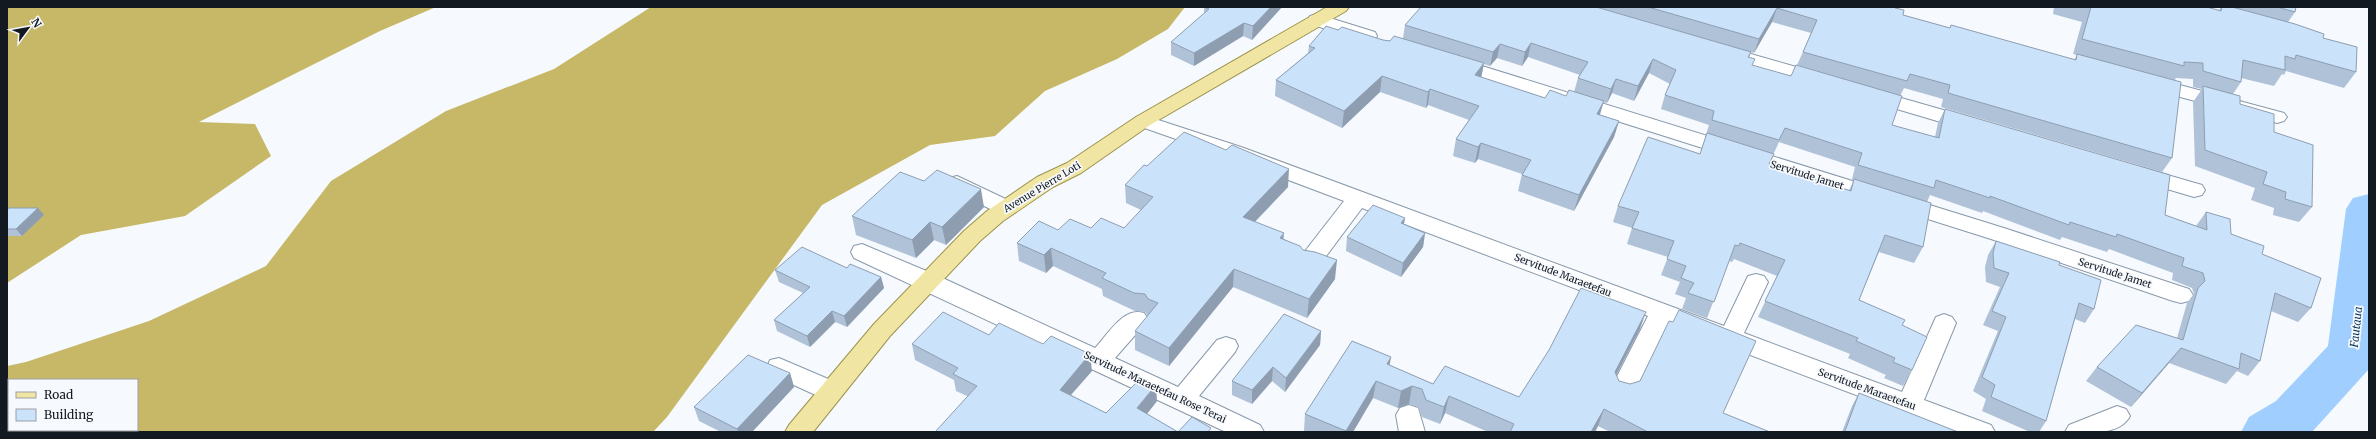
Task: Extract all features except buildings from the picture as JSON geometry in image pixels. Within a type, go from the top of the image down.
[{"type":"main road","name":"Avenue Pierre Loti","points":[[798,432],[882,330],[972,236],[1006,208],[1045,182],[1074,168],[1143,121],[1340,7]]},
{"type":"street","points":[[1317,20],[1390,43]]},
{"type":"street","points":[[1710,48],[1991,131]]},
{"type":"street","name":"Servitude Jamet","points":[[1432,56],[2000,234],[2181,295]]},
{"type":"street","points":[[2136,79],[2276,118]]},
{"type":"street","name":"Servitude Maraetefau","points":[[1143,121],[1358,198],[1661,313],[1910,404],[1982,432]]},
{"type":"street","points":[[2126,170],[2194,190]]},
{"type":"street","points":[[957,183],[1006,208]]},
{"type":"street","points":[[1310,261],[1358,198]]},
{"type":"street","name":"Servitude Maraetefau Rose Terai","points":[[862,252],[928,281],[1251,432]]},
{"type":"street","points":[[1730,338],[1756,282]]},
{"type":"street","points":[[1623,390],[1661,313]]},
{"type":"street","points":[[1098,361],[1136,319]]},
{"type":"street","points":[[1910,404],[1944,323]]},
{"type":"street","points":[[1182,399],[1226,346]]},
{"type":"street","points":[[779,367],[831,391]]},
{"type":"street","points":[[2078,432],[2117,416]]},
{"type":"shaded area","points":[[7,7],[436,7],[380,31],[199,122],[255,124],[271,156],[185,216],[81,235],[7,283]]},
{"type":"shaded area","points":[[651,7],[1185,7],[1168,29],[1117,59],[1045,91],[995,136],[930,145],[822,205],[667,417],[653,432],[7,432],[7,366],[26,362],[149,321],[266,266],[331,181],[446,111],[554,69]]},
{"type":"waterway","name":"Fautaua","points":[[2268,432],[2295,416],[2353,353],[2369,209]]}]
